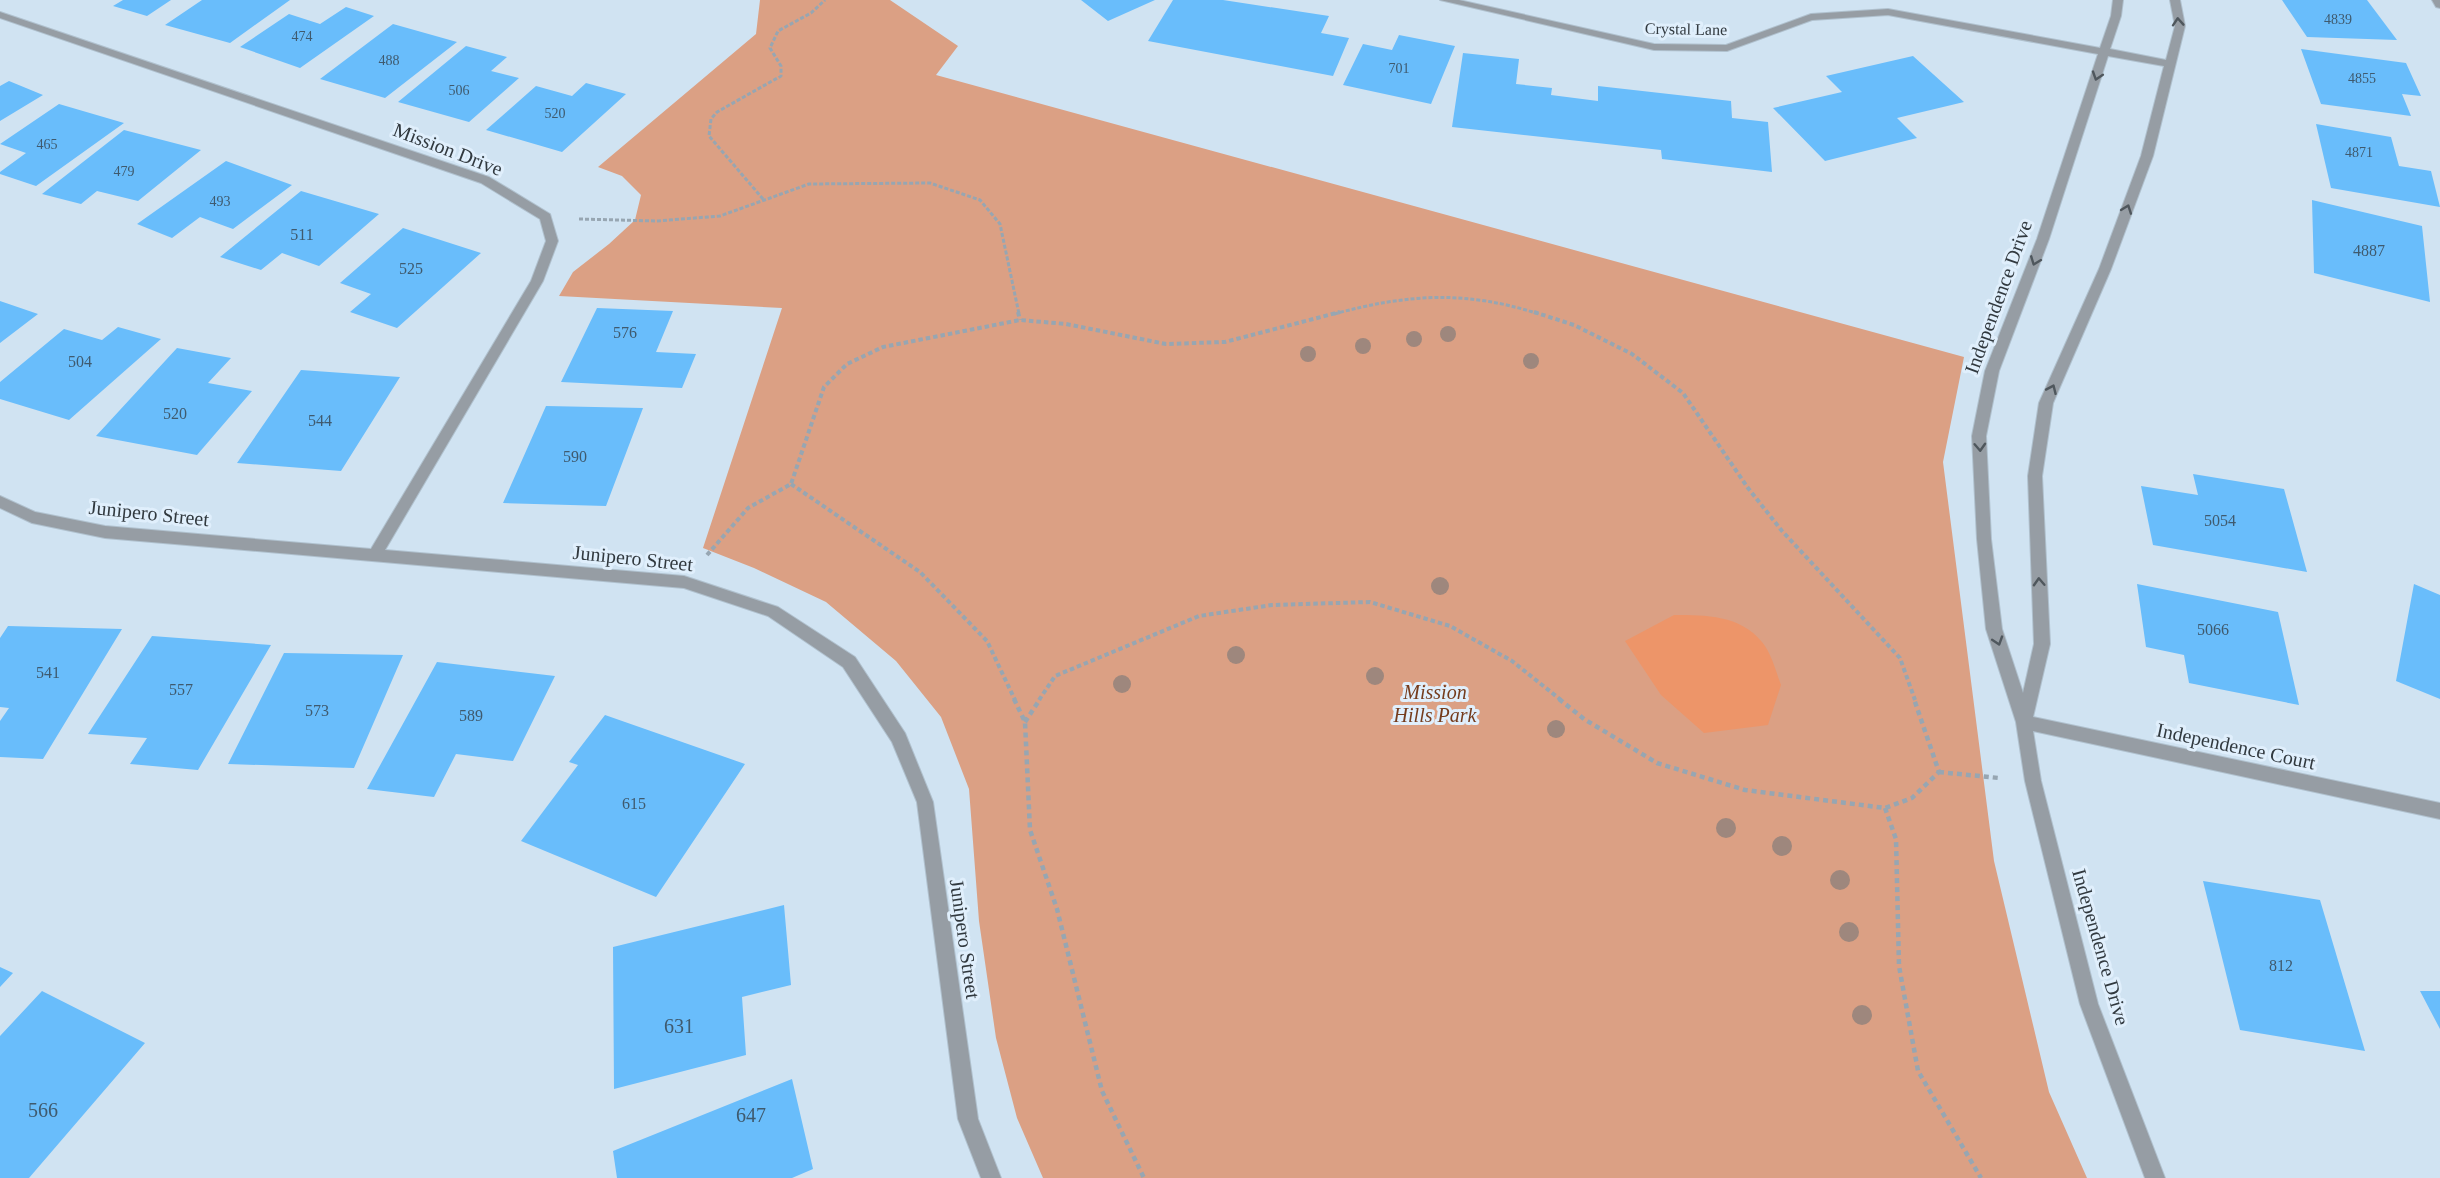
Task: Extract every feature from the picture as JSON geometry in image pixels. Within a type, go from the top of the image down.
[{"type":"street","name":"Crystal Lane","points":[[1445,0],[1654,47],[1727,48],[1811,17],[1888,12],[2172,64]]},
{"type":"street","name":"Independence Drive","points":[[2118,0],[2116,16],[2043,238],[1992,371],[1979,436],[1984,539],[1994,629],[2024,722],[2033,781],[2090,1004],[2156,1178]]},
{"type":"street","name":"Independence Drive","points":[[2024,722],[2042,644],[2035,476],[2046,403],[2105,270],[2147,156],[2180,26],[2175,0]]},
{"type":"street","points":[[2437,0],[2440,5]]},
{"type":"street","name":"Mission Drive","points":[[0,15],[485,180],[546,217]]},
{"type":"street","points":[[375,555],[537,281],[552,241],[546,217]]},
{"type":"street","name":"Junipero Street","points":[[0,502],[33,517],[105,532],[684,582],[773,611],[849,662],[899,738],[925,802],[968,1119],[991,1178]]},
{"type":"street","name":"Independence Court","points":[[2024,722],[2440,811]]},
{"type":"path","points":[[763,199],[709,136],[712,117],[725,104],[760,90],[781,76],[781,66],[770,48],[778,31],[811,14],[825,0]]},
{"type":"path","points":[[546,217],[657,221],[720,216],[809,184],[930,183],[980,200],[1000,224],[1020,320]]},
{"type":"path","points":[[684,582],[748,508],[791,484],[824,387],[847,364],[883,347],[1020,320],[1066,324],[1166,344],[1226,342],[1386,300],[1457,296],[1512,305],[1574,325],[1632,354],[1683,393],[1748,488],[1782,531],[1900,658],[1939,772]]},
{"type":"path","points":[[791,484],[920,572],[987,641],[1025,722],[1030,830],[1057,909],[1102,1091],[1144,1178]]},
{"type":"path","points":[[1025,722],[1055,676],[1199,616],[1272,605],[1370,602],[1450,626],[1512,661],[1584,719],[1657,763],[1745,790],[1885,808],[1912,798],[1939,772],[2033,781]]},
{"type":"path","points":[[1885,808],[1896,839],[1899,966],[1918,1071],[1981,1178]]},
{"type":"green space","name":"Mission Hills Park","points":[[760,0],[890,0],[958,46],[936,75],[1964,357],[1943,462],[1994,861],[2049,1092],[2087,1178],[1043,1178],[1017,1118],[996,1038],[979,921],[969,789],[941,717],[896,661],[826,602],[754,568],[703,548],[782,308],[559,296],[573,272],[635,220],[641,195],[622,176],[598,167],[756,34]]},
{"type":"shaded area","points":[[1674,615],[1722,618],[1743,626],[1762,642],[1771,657],[1781,685],[1768,725],[1704,733],[1661,695],[1625,641]]},
{"type":"building","points":[[123,0],[171,0],[147,16],[113,6]]},
{"type":"building","points":[[202,0],[290,0],[230,43],[165,25]]},
{"type":"building","points":[[1081,0],[1155,0],[1108,21]]},
{"type":"building","points":[[1173,0],[1223,0],[1329,16],[1321,33],[1349,38],[1333,76],[1148,41]]},
{"type":"building","points":[[2282,0],[2367,0],[2397,40],[2307,37]]},
{"type":"building","points":[[346,7],[374,16],[300,68],[240,47],[289,14],[320,24]]},
{"type":"building","points":[[393,24],[457,42],[385,98],[320,79]]},
{"type":"building","points":[[1399,35],[1455,46],[1431,104],[1343,85],[1363,44],[1392,50]]},
{"type":"building","points":[[466,46],[507,57],[491,71],[519,78],[469,122],[398,102]]},
{"type":"building","points":[[2301,49],[2406,63],[2421,96],[2402,94],[2411,116],[2321,104]]},
{"type":"building","points":[[1463,53],[1519,59],[1516,84],[1552,88],[1551,95],[1598,101],[1598,86],[1731,101],[1732,118],[1768,122],[1772,172],[1662,159],[1661,150],[1452,127]]},
{"type":"building","points":[[1913,56],[1964,102],[1897,118],[1917,138],[1825,161],[1773,108],[1842,92],[1826,76]]},
{"type":"building","points":[[9,81],[43,95],[0,121],[0,86]]},
{"type":"building","points":[[586,83],[626,94],[562,152],[486,130],[536,86],[572,96]]},
{"type":"building","points":[[59,104],[124,123],[36,186],[0,174],[26,153],[0,144]]},
{"type":"building","points":[[2316,124],[2391,137],[2399,166],[2431,171],[2440,207],[2331,188]]},
{"type":"building","points":[[124,130],[201,150],[138,201],[97,191],[81,204],[42,194]]},
{"type":"building","points":[[226,161],[292,185],[233,229],[200,217],[172,238],[137,224]]},
{"type":"building","points":[[301,191],[379,214],[319,266],[282,253],[261,270],[220,257]]},
{"type":"building","points":[[2312,200],[2422,226],[2430,302],[2314,273]]},
{"type":"building","points":[[403,228],[481,253],[397,328],[350,312],[371,294],[340,283]]},
{"type":"building","points":[[0,301],[38,314],[0,343]]},
{"type":"building","points":[[597,308],[673,311],[656,352],[696,354],[682,388],[561,382]]},
{"type":"building","points":[[118,327],[161,339],[69,420],[0,399],[0,382],[64,329],[102,340]]},
{"type":"building","points":[[177,348],[231,358],[208,383],[252,391],[197,455],[96,436]]},
{"type":"building","points":[[301,370],[400,377],[341,471],[237,463]]},
{"type":"building","points":[[546,406],[643,408],[606,506],[503,503]]},
{"type":"building","points":[[2193,474],[2284,489],[2307,572],[2153,545],[2141,486],[2198,495]]},
{"type":"building","points":[[2137,584],[2278,612],[2299,705],[2189,683],[2184,655],[2146,647]]},
{"type":"building","points":[[2414,584],[2440,595],[2440,699],[2396,681]]},
{"type":"building","points":[[8,626],[122,629],[43,759],[0,757],[0,721],[9,708],[0,707],[0,638]]},
{"type":"building","points":[[152,636],[271,645],[198,770],[130,764],[147,738],[88,734]]},
{"type":"building","points":[[284,653],[403,655],[354,768],[228,764]]},
{"type":"building","points":[[437,662],[555,676],[513,761],[456,754],[434,797],[367,789]]},
{"type":"building","points":[[605,715],[745,764],[656,897],[521,841],[578,765],[569,762]]},
{"type":"building","points":[[2203,881],[2320,900],[2365,1051],[2240,1030]]},
{"type":"building","points":[[784,905],[791,985],[742,997],[746,1055],[614,1089],[613,947]]},
{"type":"building","points":[[0,967],[13,973],[0,987]]},
{"type":"building","points":[[42,991],[145,1043],[29,1178],[0,1178],[0,1036]]},
{"type":"building","points":[[2420,991],[2440,991],[2440,1029]]},
{"type":"building","points":[[792,1079],[813,1169],[792,1178],[617,1178],[613,1151]]}]
